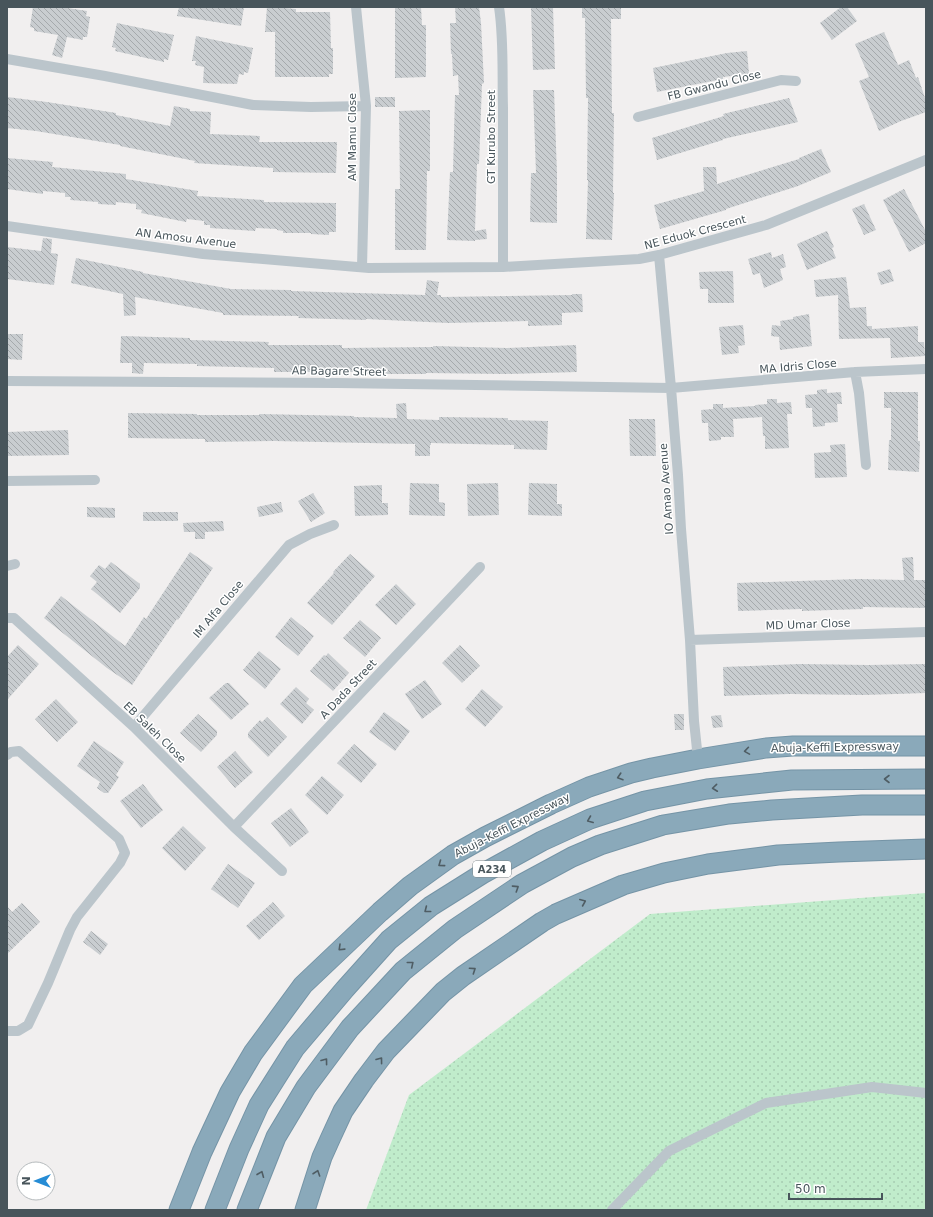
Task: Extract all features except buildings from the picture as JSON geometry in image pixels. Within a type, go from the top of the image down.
[{"type":"highway","name":"Abuja-Keffi Expressway","points":[[179,1210],[202,1152],[227,1098],[254,1053],[303,985],[380,912],[410,886],[453,856],[485,837],[551,804],[589,787],[631,773],[698,759],[766,748],[794,746],[926,746]]},
{"type":"highway","name":"A234","points":[[215,1210],[239,1149],[259,1105],[295,1048],[344,989],[389,940],[431,906],[482,874],[542,841],[590,819],[645,802],[707,789],[792,780],[926,779]]},
{"type":"highway","name":"A234","points":[[247,1210],[276,1137],[306,1087],[350,1028],[403,971],[455,928],[522,884],[572,857],[600,845],[663,825],[729,814],[772,810],[862,805],[926,805]]},
{"type":"highway","points":[[862,805],[926,816]]},
{"type":"highway","points":[[305,1210],[322,1157],[343,1111],[386,1051],[448,988],[551,917],[623,885],[664,873],[708,864],[778,855],[926,850]]},
{"type":"street","name":"AM Mamu Close","points":[[356,7],[366,106],[362,267]]},
{"type":"street","name":"GT Kurubo Street","points":[[499,7],[501,23],[504,199],[503,267]]},
{"type":"street","points":[[7,59],[105,76],[253,105],[311,107],[366,106]]},
{"type":"street","name":"FB Gwandu Close","points":[[638,117],[781,80],[796,81]]},
{"type":"street","name":"NE Eduok Crescent","points":[[362,267],[503,267],[639,259],[659,255],[766,225],[926,160]]},
{"type":"street","name":"AN Amosu Avenue","points":[[7,226],[203,254],[362,267]]},
{"type":"street","name":"IO Amao Avenue","points":[[659,255],[678,475],[690,640],[694,721],[698,759]]},
{"type":"street","name":"MA Idris Close","points":[[671,388],[855,372],[926,368]]},
{"type":"street","points":[[855,372],[859,393],[866,466]]},
{"type":"street","name":"AB Bagare Street","points":[[7,381],[337,382],[671,388]]},
{"type":"street","points":[[7,481],[95,480]]},
{"type":"street","name":"IM Alfa Close","points":[[134,727],[289,545],[310,534],[334,525]]},
{"type":"street","name":"A Dada Street","points":[[234,827],[480,567]]},
{"type":"street","name":"EB Saleh Close","points":[[7,618],[14,618],[134,727],[234,827],[282,871]]},
{"type":"street","name":"MD Umar Close","points":[[690,640],[926,632]]},
{"type":"street","points":[[7,755],[11,752],[19,751],[119,840],[125,853],[120,863],[77,917],[28,1025],[18,1031],[7,1031]]},
{"type":"street","points":[[612,1210],[669,1151],[766,1103],[872,1087],[926,1093]]},
{"type":"green space","points":[[926,893],[926,1210],[366,1210],[409,1095],[650,914]]}]
